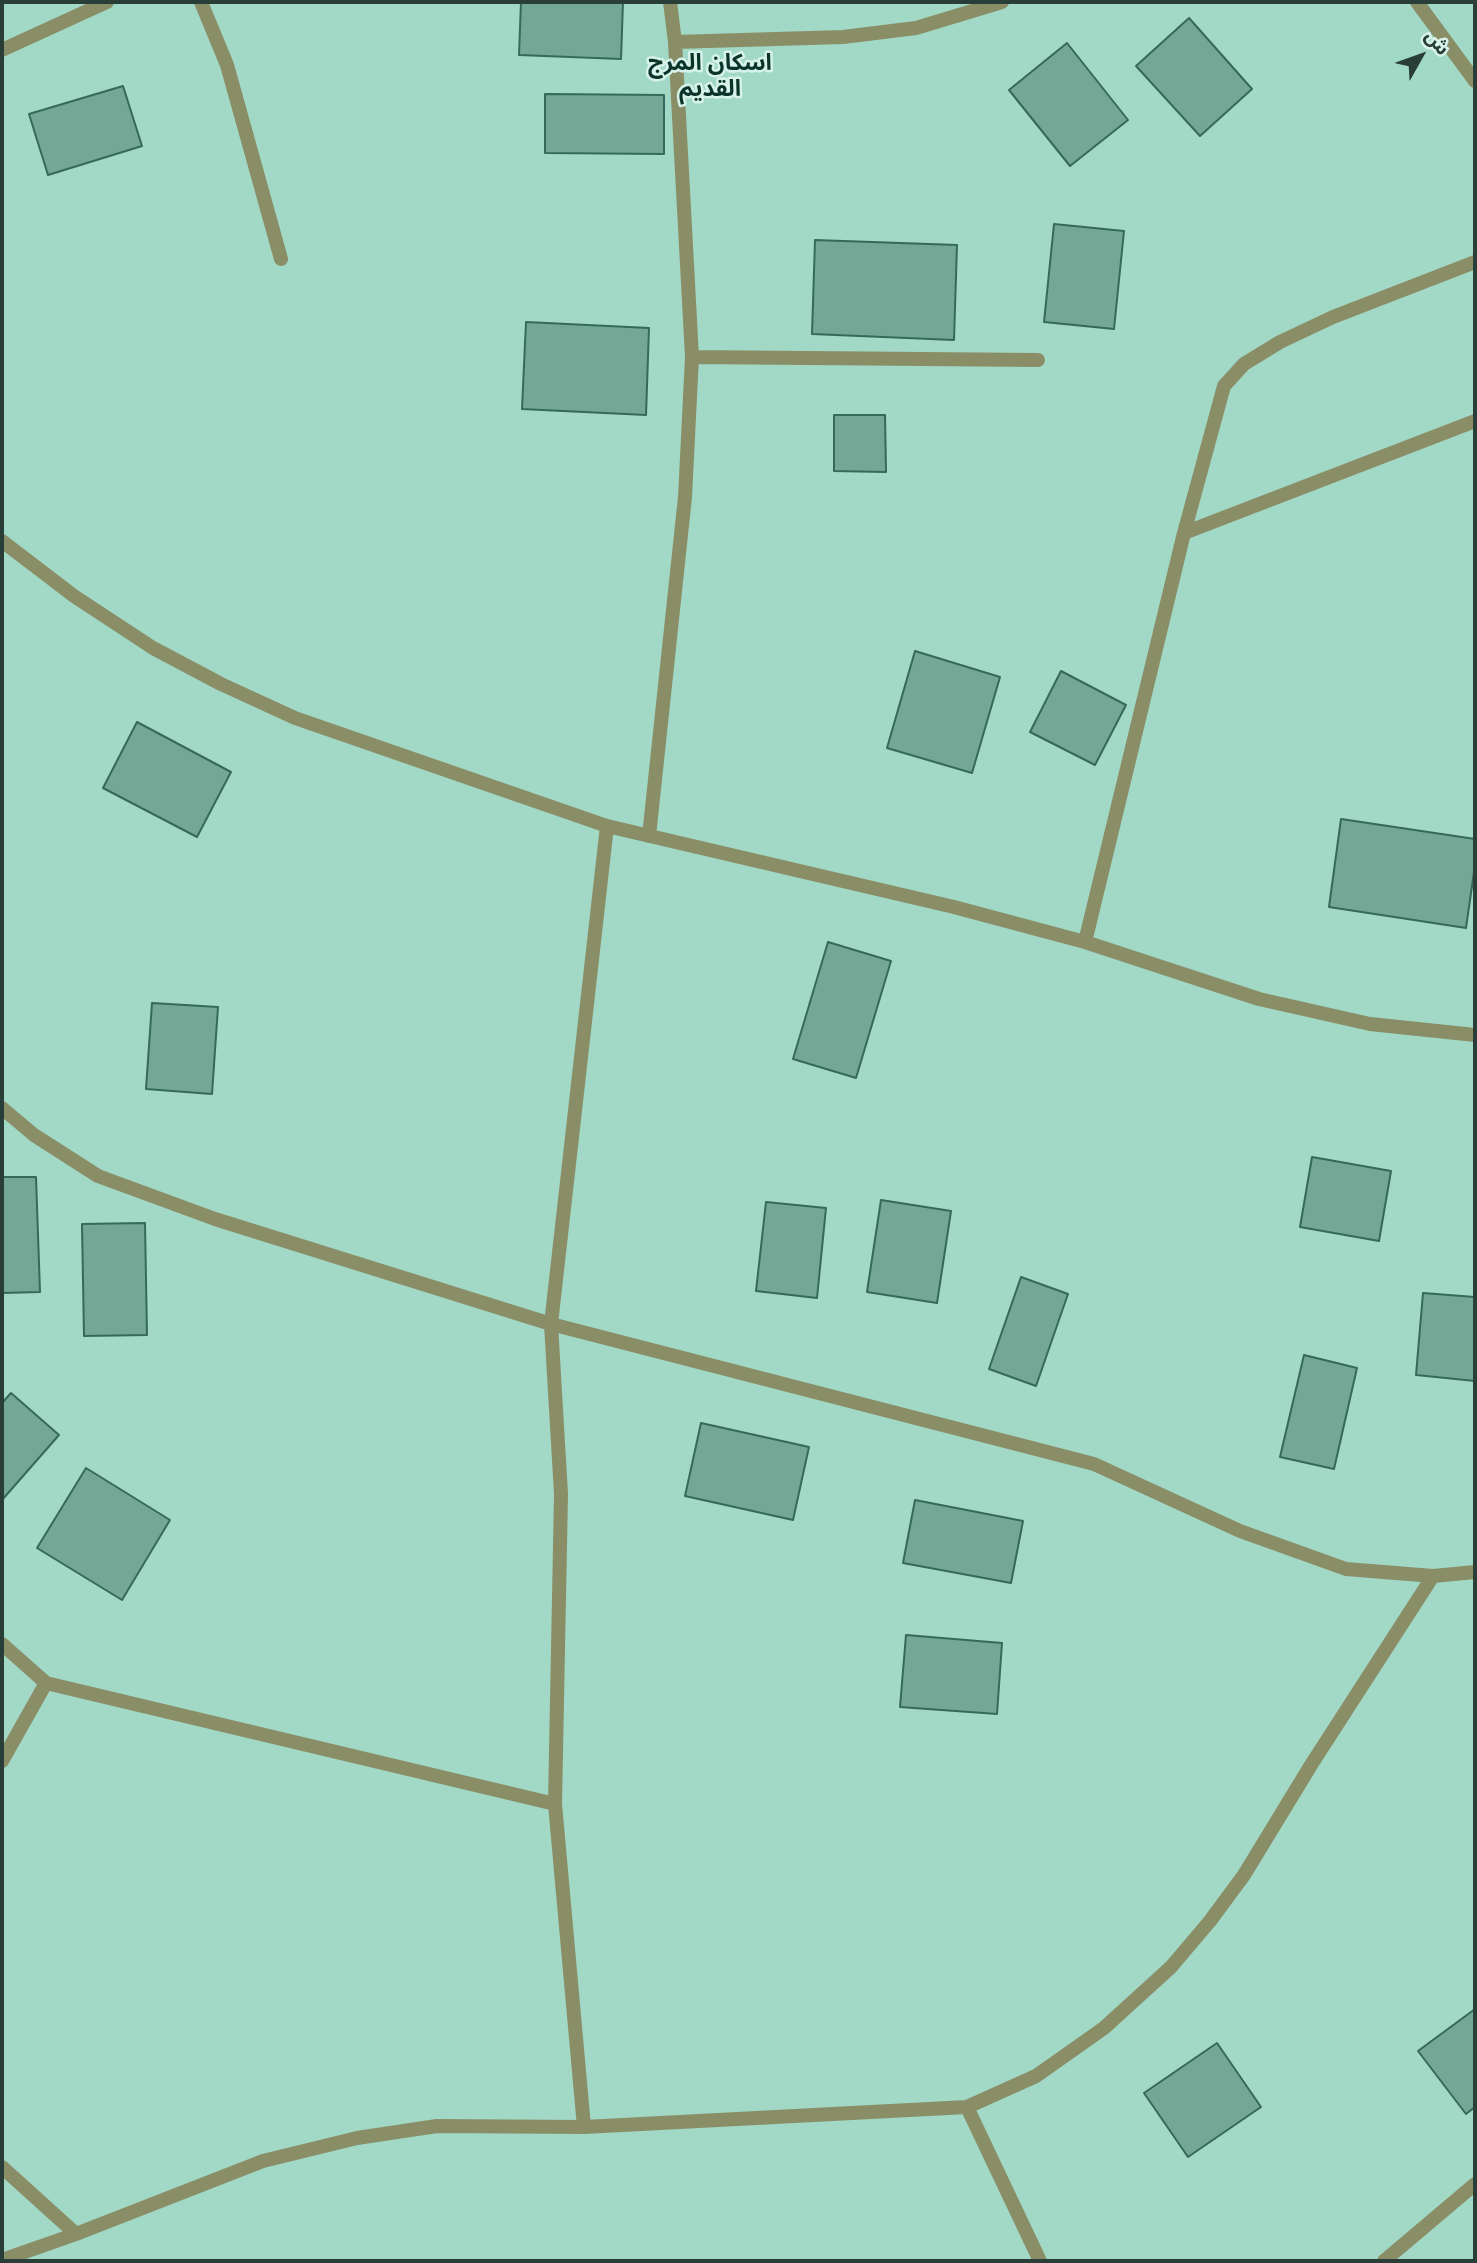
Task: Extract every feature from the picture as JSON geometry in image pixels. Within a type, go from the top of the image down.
[{"type":"street","points":[[2,50],[107,2]]},
{"type":"street","points":[[201,2],[227,65],[281,259]]},
{"type":"street","points":[[649,836],[685,497],[692,357],[675,42],[670,2]]},
{"type":"street","points":[[675,42],[843,37],[916,28],[1002,2]]},
{"type":"street","points":[[1417,2],[1475,81]]},
{"type":"street","points":[[1085,943],[1184,533],[1224,386],[1244,364],[1280,342],[1333,317],[1475,262]]},
{"type":"street","points":[[692,357],[1038,360]]},
{"type":"street","points":[[1184,533],[1475,422]]},
{"type":"street","points":[[2,541],[74,596],[153,648],[221,684],[295,718],[607,826],[954,907],[1085,943],[1259,999],[1370,1024],[1475,1035]]},
{"type":"street","points":[[584,2127],[555,1804],[561,1494],[551,1324],[607,826]]},
{"type":"street","points":[[2,1108],[34,1135],[98,1176],[215,1219],[551,1324],[1094,1464],[1240,1531],[1346,1569],[1433,1576],[1475,1572]]},
{"type":"street","points":[[2,2260],[263,2161],[357,2138],[437,2126],[584,2127],[967,2107],[1036,2076],[1104,2028],[1171,1967],[1210,1921],[1244,1875],[1311,1765],[1433,1576]]},
{"type":"street","points":[[2,1644],[46,1683],[555,1804]]},
{"type":"street","points":[[2,1761],[46,1683]]},
{"type":"street","points":[[967,2107],[1040,2261]]},
{"type":"street","points":[[2,2166],[76,2234]]},
{"type":"street","points":[[1384,2261],[1475,2184]]},
{"type":"building","points":[[521,2],[623,2],[621,59],[519,55]]},
{"type":"building","points":[[1189,18],[1252,89],[1200,136],[1136,66]]},
{"type":"building","points":[[1067,43],[1128,120],[1070,166],[1009,90]]},
{"type":"building","points":[[123,86],[142,146],[48,175],[29,114]]},
{"type":"building","points":[[545,94],[664,95],[664,154],[545,153]]},
{"type":"building","points":[[1054,224],[1124,231],[1114,329],[1044,322]]},
{"type":"building","points":[[815,240],[957,245],[954,340],[812,334]]},
{"type":"building","points":[[526,322],[649,328],[646,415],[522,409]]},
{"type":"building","points":[[834,415],[885,415],[886,472],[834,471]]},
{"type":"building","points":[[915,651],[1000,677],[972,773],[887,748]]},
{"type":"building","points":[[1061,671],[1126,705],[1095,765],[1030,732]]},
{"type":"building","points":[[137,722],[231,772],[197,837],[103,788]]},
{"type":"building","points":[[1341,819],[1475,839],[1475,865],[1466,928],[1329,907]]},
{"type":"building","points":[[828,942],[891,961],[856,1078],[793,1059]]},
{"type":"building","points":[[152,1003],[218,1007],[212,1094],[146,1089]]},
{"type":"building","points":[[1312,1157],[1391,1171],[1379,1241],[1300,1227]]},
{"type":"building","points":[[2,1177],[36,1177],[40,1292],[2,1293]]},
{"type":"building","points":[[881,1200],[951,1211],[937,1303],[867,1292]]},
{"type":"building","points":[[766,1202],[826,1208],[817,1298],[756,1291]]},
{"type":"building","points":[[145,1223],[147,1335],[84,1336],[82,1224]]},
{"type":"building","points":[[1021,1277],[1068,1294],[1036,1386],[989,1369]]},
{"type":"building","points":[[1423,1293],[1475,1297],[1475,1381],[1416,1375]]},
{"type":"building","points":[[1304,1355],[1357,1368],[1334,1469],[1280,1457]]},
{"type":"building","points":[[11,1393],[59,1435],[2,1500],[2,1403]]},
{"type":"building","points":[[701,1423],[809,1447],[793,1520],[685,1496]]},
{"type":"building","points":[[86,1468],[170,1520],[122,1600],[37,1548]]},
{"type":"building","points":[[915,1500],[1023,1521],[1011,1583],[903,1563]]},
{"type":"building","points":[[906,1635],[1002,1643],[997,1714],[900,1707]]},
{"type":"building","points":[[1475,2009],[1475,2107],[1466,2114],[1418,2051]]},
{"type":"building","points":[[1217,2043],[1261,2107],[1188,2157],[1144,2093]]},
{"type":"district","name":"اسكان المرج القديم","points":[[710,77]]}]
